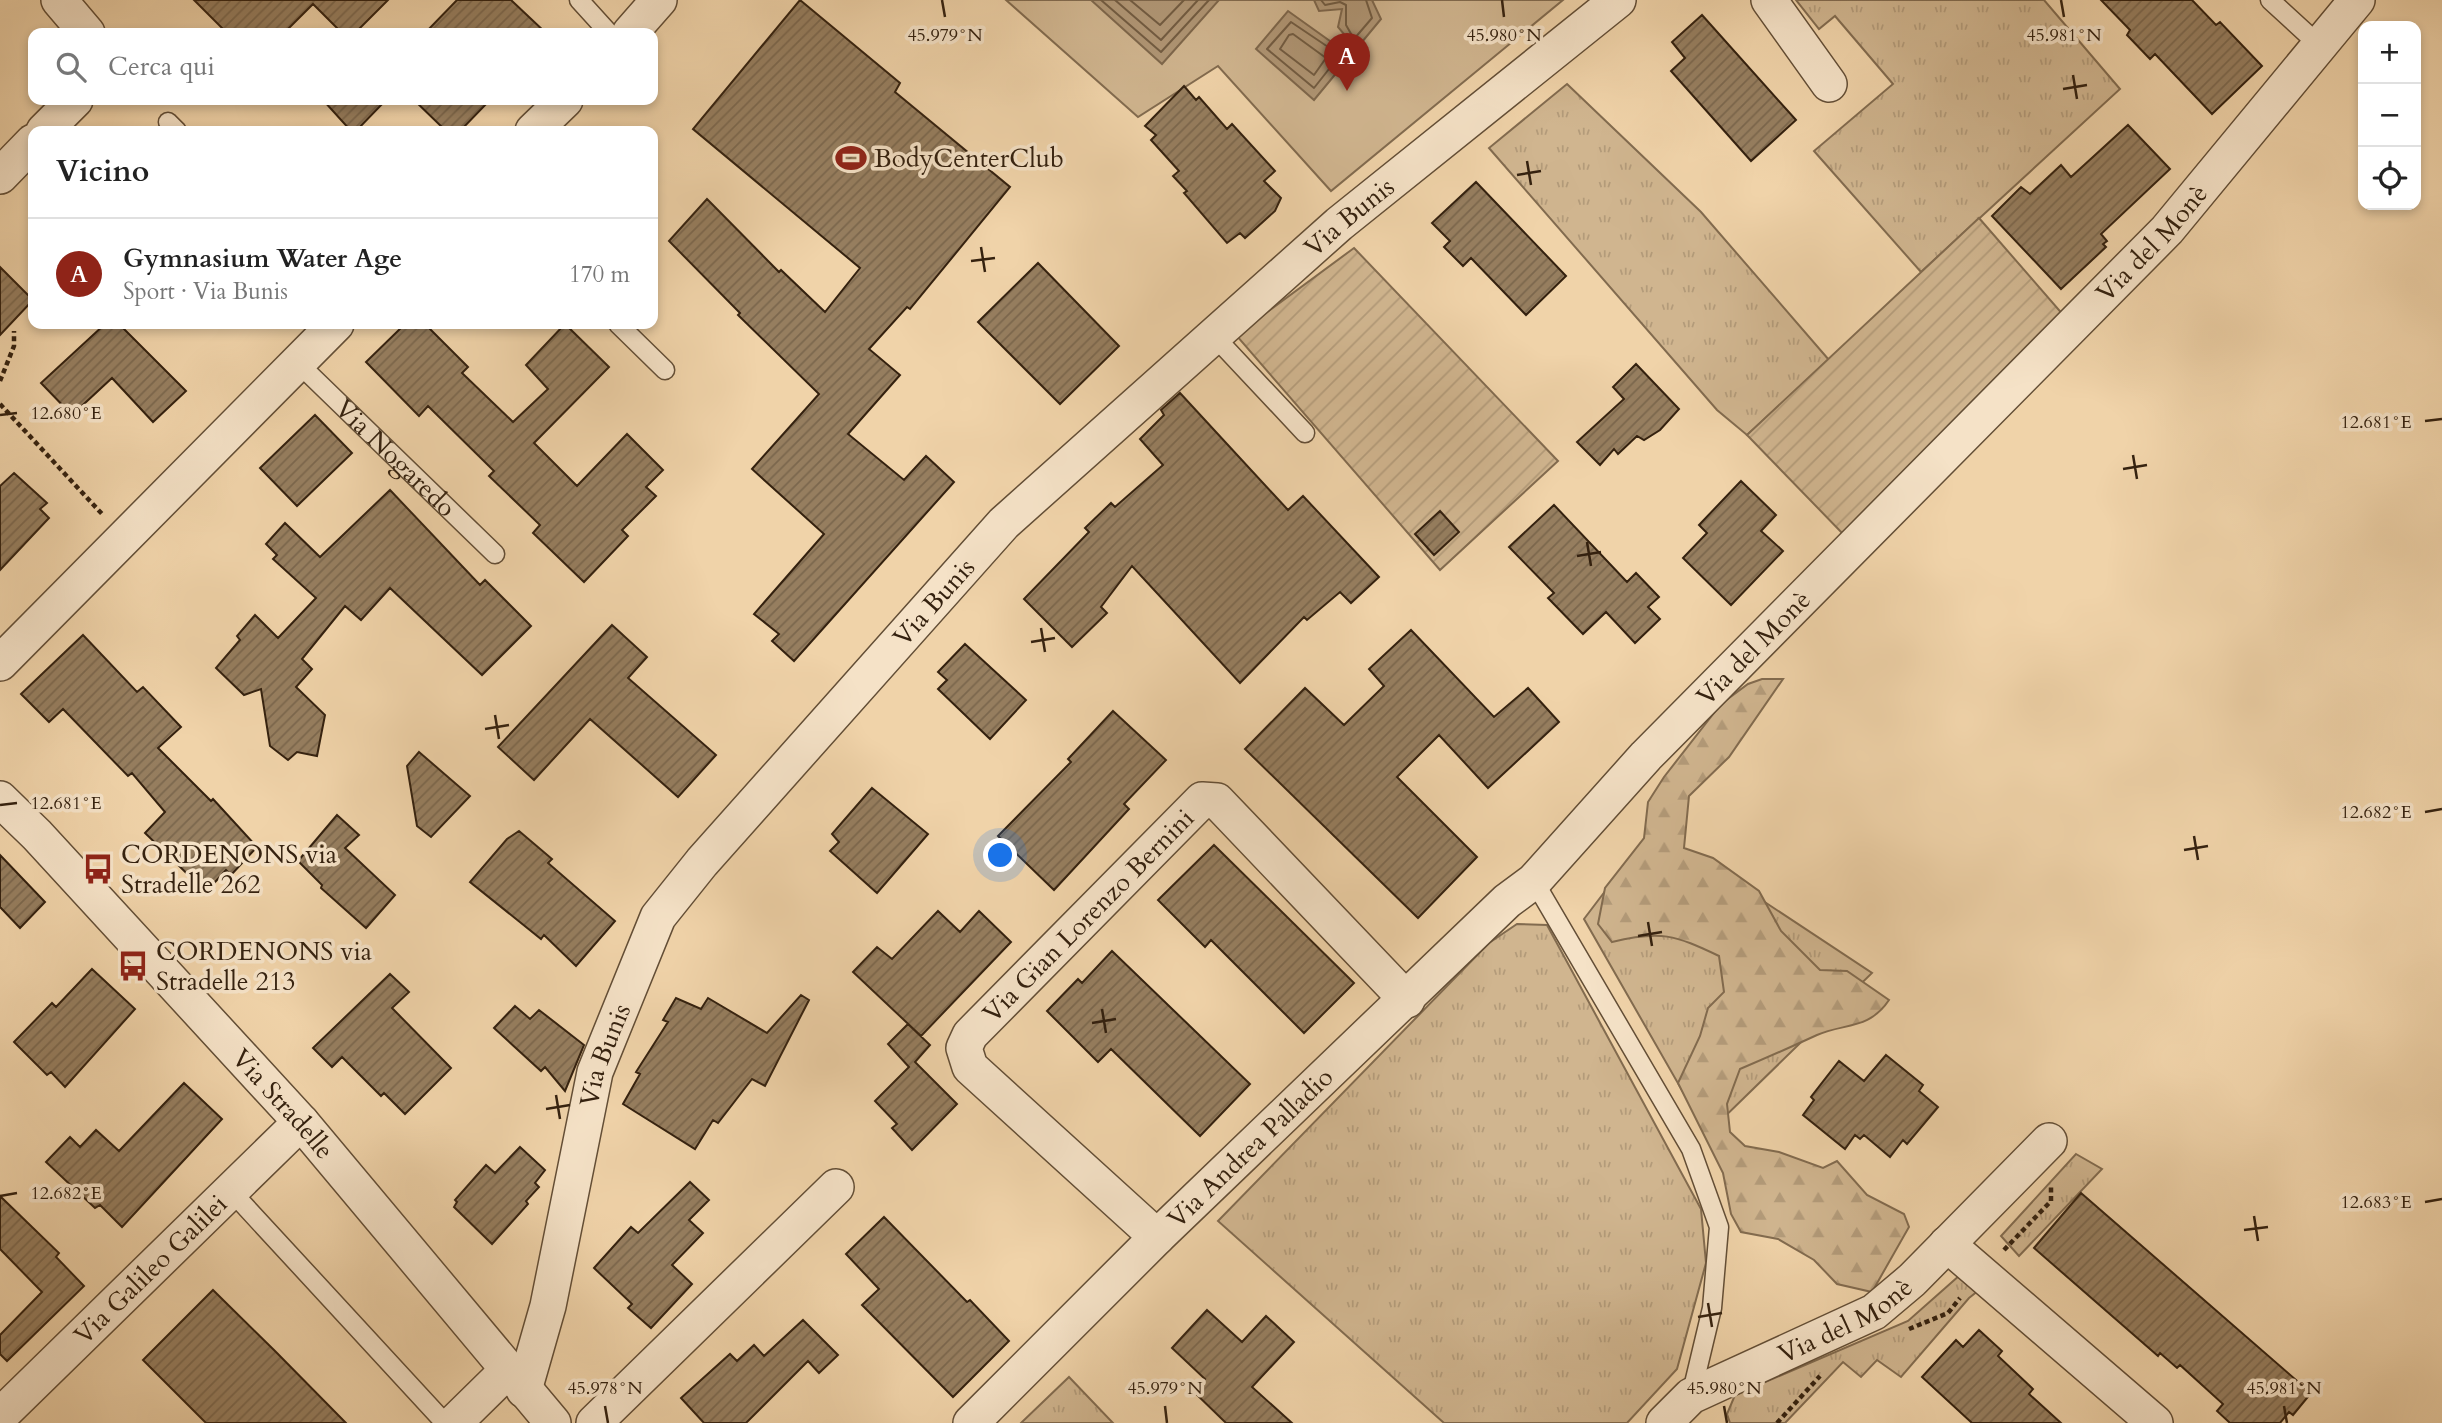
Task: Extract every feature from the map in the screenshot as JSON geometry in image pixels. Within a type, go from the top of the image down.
[{"type":"street","points":[[59,0],[83,28]]},
{"type":"street","points":[[634,28],[659,0]]},
{"type":"street","name":"Via Bunis","points":[[516,1381],[548,1306],[595,1072],[658,917],[702,862],[1004,523],[1339,224],[1618,0]]},
{"type":"street","points":[[1769,0],[1829,84]]},
{"type":"street","name":"Via del Monè","points":[[1534,881],[1646,756],[2166,230],[2357,0]]},
{"type":"street","points":[[49,126],[70,105]]},
{"type":"street","points":[[538,126],[560,105]]},
{"type":"street","points":[[0,176],[28,147]]},
{"type":"street","points":[[0,663],[331,329]]},
{"type":"street","name":"Via Stradelle","points":[[0,799],[37,835],[301,1122],[553,1423]]},
{"type":"street","name":"Via Gian Lorenzo Bernini","points":[[1157,1237],[970,1067],[964,1048],[970,1035],[1202,800],[1216,801],[1407,1000]]},
{"type":"street","name":"Via Andrea Palladio","points":[[971,1423],[1157,1237],[1407,1000],[1507,901],[1534,881]]},
{"type":"street","name":"Via Galileo Galilei","points":[[0,1416],[301,1122]]},
{"type":"street","name":"Via del Monè","points":[[1678,1414],[1874,1312],[1947,1244],[2049,1141]]},
{"type":"street","points":[[594,1423],[836,1187]]},
{"type":"street","points":[[1947,1244],[2155,1423]]},
{"type":"street","points":[[454,1423],[516,1381]]},
{"type":"lane","points":[[579,0],[604,28]]},
{"type":"lane","points":[[2270,0],[2319,45]]},
{"type":"lane","points":[[623,329],[665,370]]},
{"type":"lane","points":[[1214,336],[1306,433]]},
{"type":"lane","name":"Via Nogaredo","points":[[298,363],[495,554]]},
{"type":"lane","name":"Via del Monè","points":[[1534,881],[1691,1149],[1719,1227],[1712,1308],[1678,1414]]},
{"type":"lane","points":[[231,1191],[445,1423]]},
{"type":"path","points":[[0,381],[14,346],[14,331]]},
{"type":"path","points":[[0,404],[125,538]]},
{"type":"green space","points":[[1006,0],[1563,0],[1331,191],[1218,66],[1138,117]]},
{"type":"green space","points":[[1796,0],[2044,0],[2120,89],[1921,272],[1814,151],[1893,84],[1835,16],[1819,29]]},
{"type":"green space","points":[[1567,84],[1701,212],[1829,360],[1747,435],[1717,410],[1489,148]]},
{"type":"green space","points":[[1979,218],[2065,317],[1845,536],[1747,435]]},
{"type":"green space","points":[[1354,248],[1558,461],[1440,570],[1236,335]]},
{"type":"green space","points":[[1762,679],[1783,679],[1729,757],[1689,796],[1684,848],[1713,858],[1759,891],[1781,931],[1820,970],[1847,971],[1889,1000],[1881,1010],[1865,1021],[1827,1031],[1740,1069],[1727,1104],[1730,1132],[1745,1146],[1779,1152],[1823,1168],[1837,1161],[1867,1195],[1904,1214],[1909,1227],[1872,1292],[1837,1284],[1814,1260],[1778,1239],[1741,1232],[1731,1214],[1723,1173],[1678,1083],[1700,1036],[1708,1008],[1724,992],[1719,956],[1690,943],[1667,937],[1643,936],[1612,942],[1598,924],[1605,888],[1644,838],[1648,802],[1664,777],[1721,704],[1748,684]]},
{"type":"green space","points":[[1653,828],[1872,973],[1707,1134],[1584,919]]},
{"type":"green space","points":[[1517,924],[1547,925],[1701,1209],[1706,1263],[1677,1369],[1627,1423],[1444,1423],[1218,1221],[1489,943]]},
{"type":"green space","points":[[2076,1154],[2102,1169],[2019,1256],[2001,1236]]},
{"type":"green space","points":[[1960,1275],[1983,1287],[1969,1298],[1901,1377],[1877,1360],[1861,1377],[1843,1362],[1785,1423],[1730,1423],[1727,1414],[1735,1395],[1908,1321]]},
{"type":"green space","points":[[1069,1377],[1113,1423],[1021,1423]]},
{"type":"water","points":[[1091,0],[1219,0],[1162,64]]},
{"type":"water","points":[[1314,0],[1372,0],[1381,19],[1314,100],[1256,49],[1288,11],[1337,46],[1344,34],[1338,27],[1342,9],[1319,11]]},
{"type":"building","points":[[194,0],[388,0],[360,28],[337,28],[313,4],[289,28],[222,28]]},
{"type":"building","points":[[457,0],[511,0],[541,28],[430,28]]},
{"type":"building","points":[[800,0],[900,83],[895,92],[1010,187],[910,309],[907,307],[869,349],[900,375],[848,434],[904,480],[926,456],[954,482],[794,661],[772,641],[779,634],[754,614],[824,534],[752,469],[819,394],[738,315],[740,313],[669,241],[707,199],[779,272],[781,270],[825,312],[860,268],[693,129]]},
{"type":"building","points":[[2101,0],[2192,0],[2216,25],[2220,22],[2262,66],[2212,114],[2155,54],[2150,59],[2127,35],[2130,30]]},
{"type":"building","points":[[1702,15],[1796,120],[1751,161],[1671,71],[1685,58],[1672,42]]},
{"type":"building","points":[[1184,86],[1196,100],[1199,97],[1227,129],[1232,124],[1275,171],[1264,181],[1281,198],[1275,211],[1245,238],[1240,233],[1227,243],[1184,193],[1187,191],[1173,176],[1179,171],[1151,140],[1156,135],[1145,126]]},
{"type":"building","points":[[328,105],[381,105],[361,126],[346,126]]},
{"type":"building","points":[[419,105],[485,105],[465,126],[441,126]]},
{"type":"building","points":[[2128,125],[2170,169],[2101,234],[2107,241],[2103,244],[2106,247],[2061,289],[1992,216],[2021,187],[2030,194],[2061,165],[2071,177]]},
{"type":"building","points":[[1476,182],[1566,276],[1526,315],[1471,258],[1463,266],[1444,247],[1450,241],[1432,223]]},
{"type":"building","points":[[1038,263],[1119,346],[1060,404],[978,322]]},
{"type":"building","points":[[0,267],[28,295],[28,305],[0,335]]},
{"type":"building","points":[[100,329],[124,329],[186,391],[153,422],[112,378],[72,415],[41,383]]},
{"type":"building","points":[[400,329],[430,329],[468,367],[462,373],[513,422],[548,389],[526,365],[560,329],[570,329],[609,367],[534,443],[577,486],[627,434],[663,470],[646,487],[656,496],[622,530],[628,536],[584,582],[533,533],[540,525],[489,476],[494,471],[428,406],[419,416],[366,362]]},
{"type":"building","points":[[1636,364],[1679,409],[1660,430],[1644,440],[1637,436],[1618,454],[1614,449],[1600,465],[1577,442],[1624,399],[1613,387]]},
{"type":"building","points":[[1180,393],[1288,510],[1303,496],[1379,577],[1351,603],[1340,592],[1307,620],[1304,617],[1240,683],[1132,566],[1101,607],[1107,613],[1072,647],[1024,599],[1089,532],[1085,528],[1111,503],[1115,507],[1163,465],[1140,439],[1164,415],[1161,410]]},
{"type":"building","points":[[315,415],[352,453],[297,506],[260,468]]},
{"type":"building","points":[[14,473],[47,503],[40,509],[49,518],[0,570],[0,486]]},
{"type":"building","points":[[1741,481],[1776,515],[1761,531],[1783,551],[1731,605],[1683,558],[1707,533],[1699,525]]},
{"type":"building","points":[[390,490],[480,585],[485,580],[531,626],[482,675],[390,588],[361,620],[345,606],[302,659],[312,669],[296,687],[325,715],[317,756],[297,752],[288,760],[270,746],[261,689],[244,695],[216,668],[240,640],[237,636],[255,615],[278,638],[316,598],[273,559],[277,555],[266,544],[285,523],[320,557]]},
{"type":"building","points":[[1554,505],[1627,582],[1636,573],[1659,597],[1648,607],[1660,619],[1635,643],[1606,612],[1583,634],[1548,598],[1554,593],[1509,547]]},
{"type":"building","points":[[1440,511],[1459,532],[1434,555],[1415,534]]},
{"type":"building","points":[[612,625],[647,657],[628,678],[716,755],[678,797],[590,719],[534,780],[498,747]]},
{"type":"building","points":[[1411,630],[1494,717],[1528,688],[1559,722],[1488,788],[1439,735],[1397,777],[1477,857],[1418,918],[1245,749],[1305,688],[1344,725],[1384,686],[1369,669]]},
{"type":"building","points":[[83,635],[137,692],[143,687],[181,727],[158,748],[211,801],[213,799],[257,847],[231,875],[226,870],[206,892],[145,833],[165,812],[132,773],[128,776],[63,709],[49,722],[21,694]]},
{"type":"building","points":[[965,644],[1026,700],[990,739],[938,689],[947,680],[938,672]]},
{"type":"building","points":[[1113,711],[1166,760],[1124,804],[1129,809],[1054,890],[998,836],[1071,762],[1068,759]]},
{"type":"building","points":[[419,752],[470,796],[431,837],[417,826],[407,766]]},
{"type":"building","points":[[872,788],[928,834],[877,893],[830,851],[839,842],[832,834]]},
{"type":"building","points":[[337,815],[359,835],[345,848],[395,895],[366,928],[321,888],[322,885],[298,861]]},
{"type":"building","points":[[519,831],[552,859],[548,863],[615,921],[576,966],[544,935],[541,939],[470,882],[507,839]]},
{"type":"building","points":[[1214,845],[1354,983],[1304,1033],[1211,940],[1205,947],[1158,900]]},
{"type":"building","points":[[0,855],[45,902],[20,928],[0,907]]},
{"type":"building","points":[[938,911],[960,932],[979,911],[1011,942],[921,1036],[853,972],[877,947],[892,959]]},
{"type":"building","points":[[1112,951],[1250,1084],[1200,1136],[1111,1049],[1098,1062],[1047,1011],[1078,979],[1082,983]]},
{"type":"building","points":[[92,969],[135,1009],[65,1087],[51,1072],[47,1075],[14,1042],[52,1003],[56,1007]]},
{"type":"building","points":[[390,974],[409,992],[392,1008],[451,1068],[405,1114],[384,1093],[381,1096],[342,1057],[332,1067],[313,1048]]},
{"type":"building","points":[[801,995],[809,1000],[765,1086],[752,1079],[718,1123],[713,1120],[695,1149],[623,1104],[640,1074],[636,1072],[668,1022],[663,1020],[676,998],[701,1009],[708,998],[767,1033]]},
{"type":"building","points":[[515,1006],[530,1019],[539,1010],[584,1045],[565,1091],[545,1067],[541,1071],[494,1028]]},
{"type":"building","points":[[908,1024],[930,1045],[915,1062],[957,1104],[912,1150],[892,1128],[897,1124],[875,1101],[909,1067],[888,1044]]},
{"type":"building","points":[[1886,1055],[1923,1085],[1919,1091],[1938,1107],[1907,1144],[1903,1140],[1890,1157],[1864,1135],[1860,1139],[1855,1135],[1845,1149],[1803,1115],[1814,1100],[1811,1097],[1839,1061],[1864,1081]]},
{"type":"building","points":[[184,1083],[222,1119],[122,1227],[100,1205],[95,1208],[46,1162],[70,1137],[80,1147],[96,1130],[119,1151]]},
{"type":"building","points":[[520,1147],[545,1170],[535,1183],[539,1187],[526,1201],[528,1204],[492,1244],[454,1207],[457,1202],[455,1200],[486,1165],[495,1173]]},
{"type":"building","points":[[690,1182],[709,1200],[689,1220],[703,1233],[672,1265],[692,1284],[651,1328],[628,1308],[632,1304],[594,1268],[631,1227],[638,1233]]},
{"type":"building","points":[[2081,1193],[2311,1393],[2293,1415],[2289,1412],[2280,1423],[2230,1423],[2217,1411],[2223,1404],[2180,1365],[2177,1368],[2160,1353],[2158,1356],[2034,1248]]},
{"type":"building","points":[[0,1196],[59,1253],[56,1257],[84,1286],[7,1361],[0,1354],[0,1335],[42,1292],[0,1249]]},
{"type":"building","points":[[884,1217],[1009,1341],[953,1397],[862,1305],[879,1289],[846,1254]]},
{"type":"building","points":[[213,1290],[346,1423],[206,1423],[143,1360]]},
{"type":"building","points":[[1207,1310],[1242,1342],[1266,1316],[1294,1342],[1252,1387],[1292,1423],[1226,1423],[1193,1391],[1205,1379],[1172,1348]]},
{"type":"building","points":[[803,1320],[838,1355],[819,1373],[808,1361],[746,1423],[704,1423],[681,1398],[730,1354],[737,1361],[754,1345],[764,1356]]},
{"type":"building","points":[[1979,1330],[2002,1351],[1998,1356],[2033,1389],[2029,1394],[2061,1423],[1972,1423],[1922,1377],[1956,1340],[1963,1347]]},
{"type":"place","name":"Gymnasium Water Age","points":[[1347,91]]},
{"type":"place","name":"BodyCenterClub","points":[[851,158]]},
{"type":"place","name":"CORDENONS via Stradelle 262","points":[[98,869]]},
{"type":"place","name":"CORDENONS via Stradelle 213","points":[[133,966]]}]
